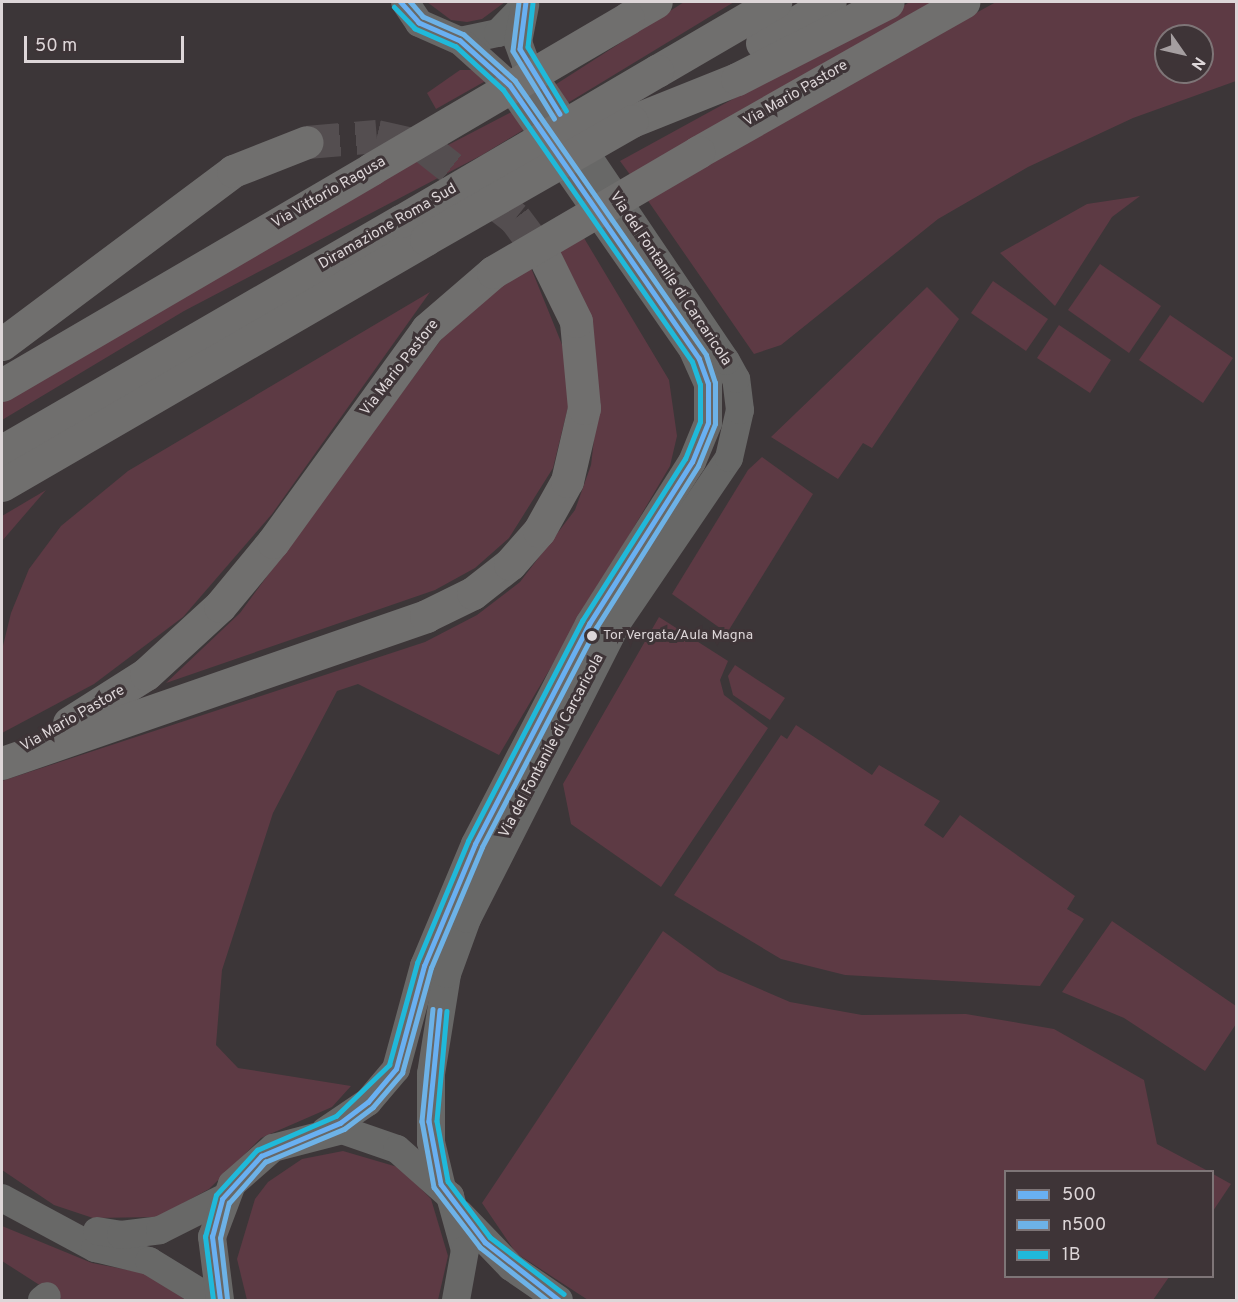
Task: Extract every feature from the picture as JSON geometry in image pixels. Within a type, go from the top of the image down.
[{"type":"highway","name":"Via Vittorio Ragusa","points":[[2,384],[656,2]]},
{"type":"highway","name":"Diramazione Roma Sud","points":[[2,485],[413,230],[657,71],[775,2]]},
{"type":"highway","points":[[632,121],[830,2]]},
{"type":"highway","points":[[632,121],[737,78],[888,2]]},
{"type":"highway","name":"Via Mario Pastore","points":[[2,761],[108,700],[188,639],[273,542],[427,329],[493,272],[698,152],[963,2]]},
{"type":"highway","name":"Diramazione Roma Sud","points":[[2,451],[413,230],[632,121]]},
{"type":"highway","points":[[2,344],[233,171],[307,142]]},
{"type":"highway","points":[[2,761],[426,616],[473,593],[510,564],[539,531],[563,489],[584,408],[576,321],[545,258]]},
{"type":"street","points":[[404,3],[438,35],[460,41],[498,33],[525,3]]},
{"type":"street","name":"Via del Fontanile di Carcaricola","points":[[441,1184],[431,1142],[431,1074],[447,974],[467,918],[616,623],[729,458],[741,410],[736,379],[726,361],[526,64],[518,42],[525,3]]},
{"type":"street","name":"Via del Fontanile di Carcaricola","points":[[325,1131],[368,1102],[396,1069],[431,948],[475,844],[594,616],[692,462],[708,423],[708,384],[693,350],[509,85],[460,41]]},
{"type":"street","points":[[47,1222],[121,1235],[147,1234],[187,1220],[222,1199],[261,1156],[325,1131],[351,1131],[378,1139],[441,1184],[456,1209],[511,1267],[559,1300]]},
{"type":"street","points":[[2,1198],[95,1248],[140,1257],[213,1300]]},
{"type":"street","points":[[220,1300],[212,1237],[222,1199]]},
{"type":"street","points":[[456,1209],[465,1250],[456,1300]]},
{"type":"shaded area","points":[[427,2],[505,2],[482,19],[467,22],[451,20]]},
{"type":"shaded area","points":[[684,2],[734,2],[482,155],[184,311],[2,420],[2,396],[329,207],[519,108]]},
{"type":"shaded area","points":[[910,2],[935,2],[631,176],[620,161]]},
{"type":"shaded area","points":[[996,2],[1236,2],[1236,81],[1133,118],[1028,167],[938,219],[781,345],[754,354],[644,195]]},
{"type":"shaded area","points":[[460,70],[474,70],[489,79],[436,109],[427,93]]},
{"type":"shaded area","points":[[1140,196],[1112,217],[1055,306],[1000,253],[1087,204]]},
{"type":"shaded area","points":[[584,238],[669,380],[677,436],[670,466],[499,755],[358,684],[337,691],[273,813],[222,970],[216,1045],[238,1068],[351,1086],[332,1107],[261,1138],[209,1189],[158,1217],[93,1218],[54,1205],[2,1170],[2,781],[425,642],[477,615],[520,582],[575,510],[591,465],[596,422],[550,255]]},
{"type":"shaded area","points":[[1100,264],[1161,306],[1129,353],[1068,310]]},
{"type":"shaded area","points":[[531,268],[563,347],[569,403],[553,468],[509,538],[475,568],[435,590],[166,683],[240,613],[451,326],[511,277]]},
{"type":"shaded area","points":[[993,281],[1048,319],[1026,351],[971,313]]},
{"type":"shaded area","points":[[927,287],[959,319],[872,448],[863,443],[838,479],[771,437]]},
{"type":"shaded area","points":[[430,292],[272,514],[183,617],[94,684],[2,733],[2,650],[11,613],[29,569],[61,526],[128,471]]},
{"type":"shaded area","points":[[1170,315],[1233,358],[1203,403],[1139,360]]},
{"type":"shaded area","points":[[1059,325],[1111,360],[1090,393],[1037,358]]},
{"type":"shaded area","points":[[762,457],[813,494],[727,633],[672,594],[748,470]]},
{"type":"shaded area","points":[[46,490],[2,541],[2,516]]},
{"type":"shaded area","points":[[659,617],[728,661],[720,680],[724,695],[768,728],[661,887],[571,824],[563,784]]},
{"type":"shaded area","points":[[735,665],[785,698],[770,720],[733,695],[728,676]]},
{"type":"shaded area","points":[[796,725],[872,775],[879,765],[940,801],[924,825],[943,838],[960,815],[1075,896],[1067,909],[1084,919],[1040,986],[845,975],[781,959],[674,895],[781,735],[787,739]]},
{"type":"shaded area","points":[[1112,921],[1236,1006],[1236,1024],[1205,1071],[1124,1018],[1062,992]]},
{"type":"shaded area","points":[[663,931],[718,971],[790,1002],[862,1015],[966,1014],[1054,1029],[1144,1080],[1157,1144],[1206,1170],[1004,1170],[1004,1278],[1168,1278],[1153,1300],[588,1300],[516,1253],[482,1203]]},
{"type":"shaded area","points":[[343,1151],[401,1168],[431,1199],[448,1256],[438,1300],[247,1300],[237,1259],[255,1199],[268,1182],[302,1159]]},
{"type":"shaded area","points":[[1214,1175],[1231,1184],[1214,1210]]},
{"type":"shaded area","points":[[2,1226],[92,1263],[144,1273],[186,1300],[63,1300],[2,1261]]},
{"type":"tunnel","points":[[307,142],[377,136],[425,147],[515,218],[545,258]]},
{"type":"transit line","name":"500","points":[[220,1300],[212,1237],[222,1199],[261,1156],[340,1123],[368,1102],[396,1069],[424,966],[475,844],[589,624],[692,462],[708,423],[708,384],[699,359],[509,85],[460,41],[419,23],[400,2]]},
{"type":"transit line","name":"n500","points":[[227,1299],[220,1238],[229,1203],[265,1162],[344,1129],[373,1107],[402,1073],[431,968],[482,847],[596,628],[698,466],[715,424],[715,383],[706,355],[515,81],[464,35],[423,17],[410,2]]},
{"type":"transit line","name":"n500","points":[[519,2],[513,51],[554,118]]},
{"type":"transit line","name":"500","points":[[526,2],[520,49],[560,114]]},
{"type":"transit line","name":"1B","points":[[533,3],[528,47],[566,110]]},
{"type":"transit line","name":"1B","points":[[213,1300],[205,1237],[216,1195],[257,1150],[336,1116],[389,1065],[417,963],[468,841],[582,621],[685,459],[700,422],[700,385],[692,362],[503,90],[456,47],[415,29],[394,7]]},
{"type":"transit line","name":"n500","points":[[433,1009],[422,1121],[434,1187],[480,1247],[547,1300]]},
{"type":"transit line","name":"500","points":[[440,1010],[429,1121],[441,1184],[485,1242],[559,1300]]},
{"type":"transit line","name":"1B","points":[[447,1011],[437,1121],[448,1181],[490,1237],[564,1294]]},
{"type":"place","name":"Tor Vergata/Aula Magna","points":[[592,636]]}]
